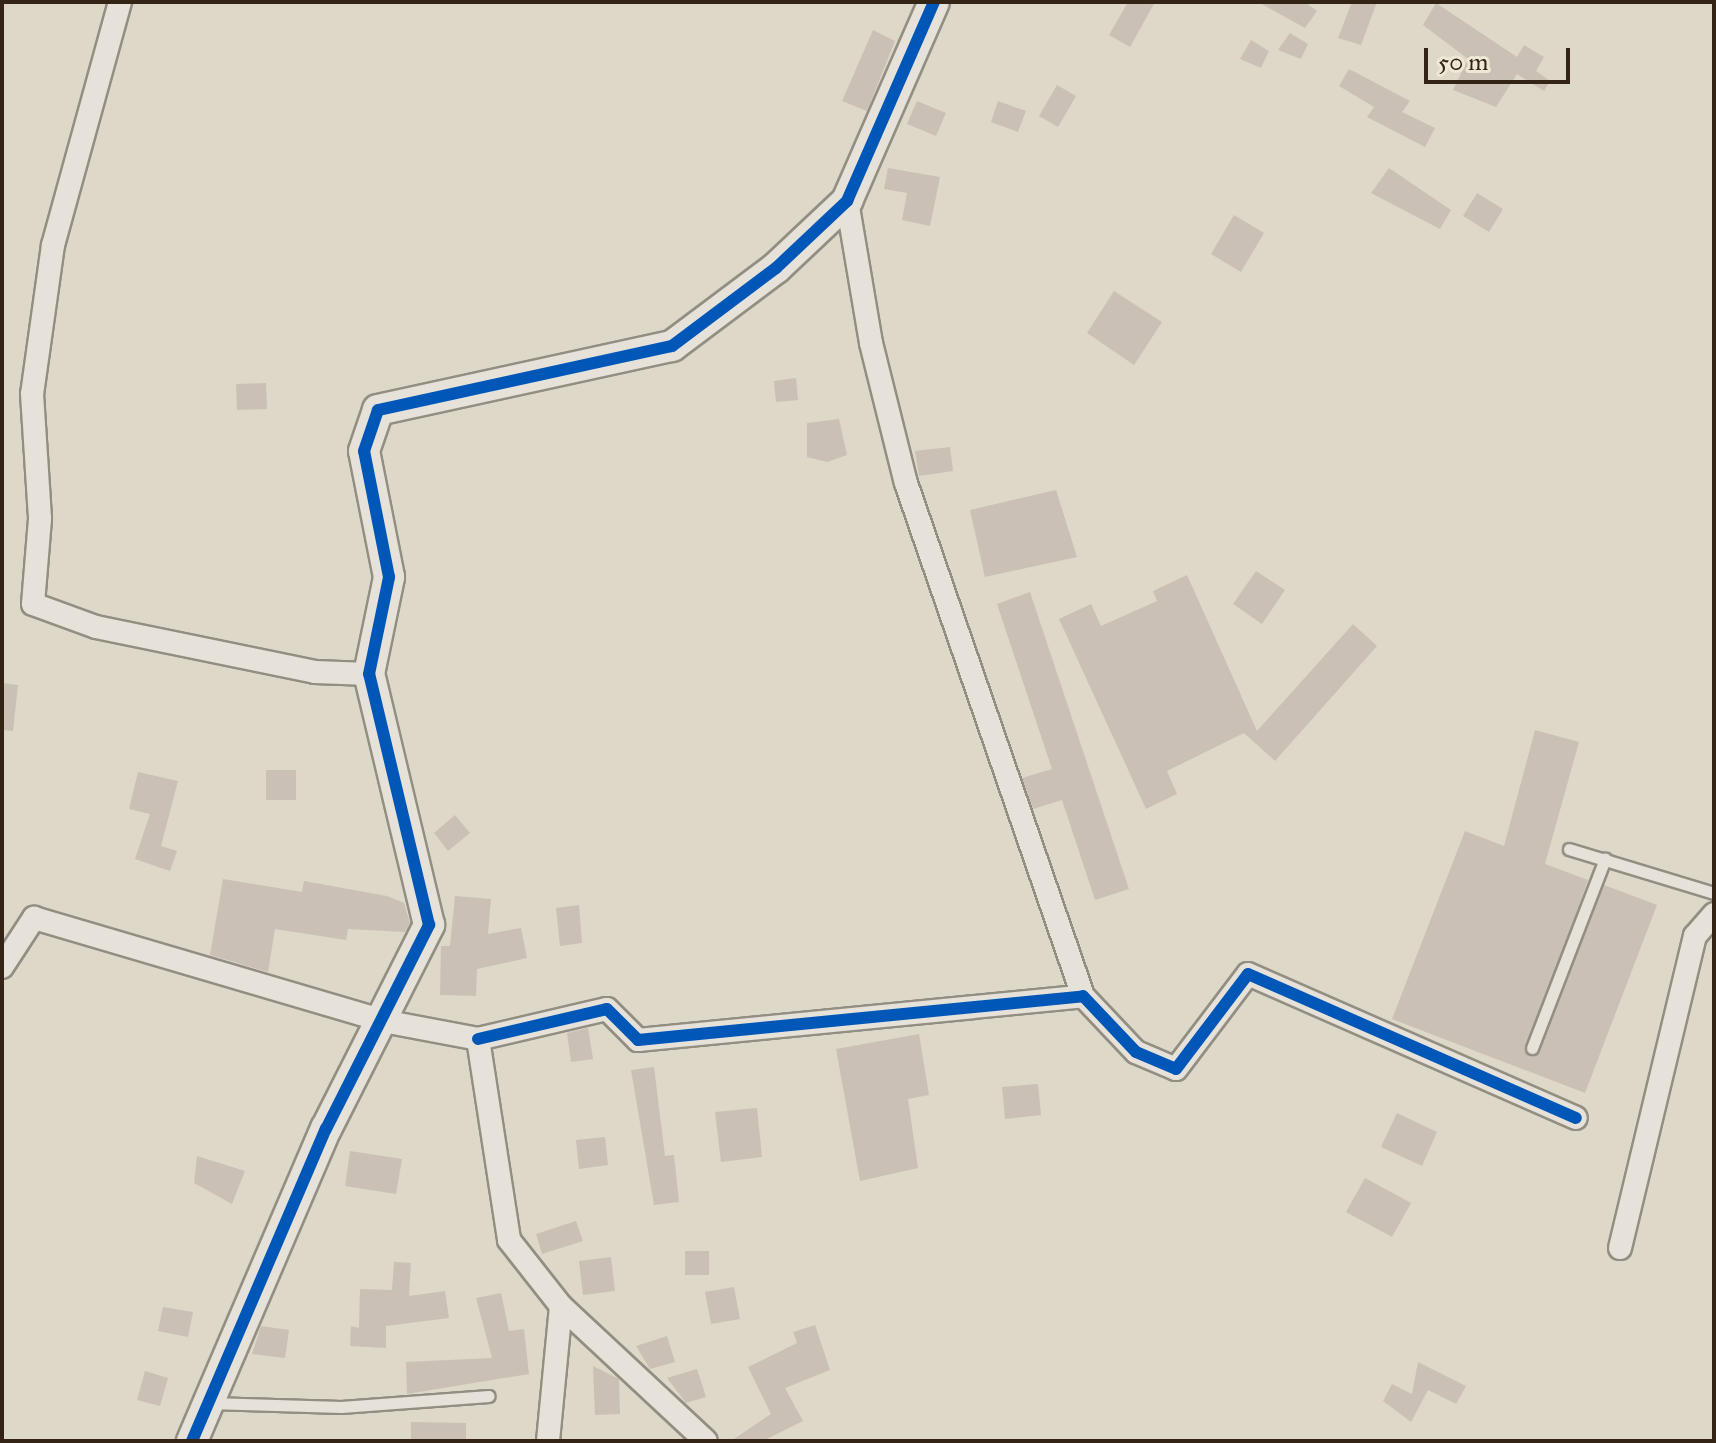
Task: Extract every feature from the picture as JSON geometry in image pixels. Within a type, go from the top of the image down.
[{"type":"street","points":[[120,2],[53,245],[32,394],[40,519],[33,604],[127,634],[315,672],[369,674]]},
{"type":"street","points":[[192,1441],[326,1129],[429,925],[369,674],[389,577],[364,451],[378,410],[672,346],[776,268],[847,201],[934,2]]},
{"type":"street","points":[[847,201],[906,483],[1083,996],[1136,1052],[1176,1069],[1248,974],[1576,1118]]},
{"type":"street","points":[[1620,1248],[1695,936],[1714,914]]},
{"type":"street","points":[[2,967],[34,918],[383,1021],[478,1039],[607,1009],[638,1040],[1083,996]]},
{"type":"street","points":[[478,1039],[509,1240],[561,1306],[706,1441]]},
{"type":"street","points":[[548,1441],[561,1306]]},
{"type":"lane","points":[[1569,849],[1714,893]]},
{"type":"lane","points":[[1532,1048],[1605,859]]},
{"type":"lane","points":[[206,1403],[341,1407],[489,1396]]},
{"type":"building","points":[[1128,2],[1155,2],[1130,47],[1109,35]]},
{"type":"building","points":[[1258,2],[1305,2],[1317,11],[1305,28]]},
{"type":"building","points":[[1352,2],[1377,2],[1361,45],[1338,38]]},
{"type":"building","points":[[1436,3],[1517,57],[1524,45],[1544,57],[1536,71],[1550,81],[1544,91],[1517,74],[1496,107],[1453,90],[1468,59],[1423,25]]},
{"type":"building","points":[[873,30],[895,41],[867,111],[842,101]]},
{"type":"building","points":[[1290,33],[1308,44],[1301,59],[1278,50]]},
{"type":"building","points":[[1251,40],[1269,51],[1261,68],[1240,59]]},
{"type":"building","points":[[1349,69],[1410,101],[1402,112],[1435,128],[1425,147],[1367,117],[1374,107],[1339,86]]},
{"type":"building","points":[[1057,85],[1076,96],[1058,127],[1039,116]]},
{"type":"building","points":[[917,101],[946,113],[936,136],[907,124]]},
{"type":"building","points":[[998,101],[1026,111],[1018,132],[991,122]]},
{"type":"building","points":[[888,168],[940,177],[930,226],[902,220],[907,193],[884,189]]},
{"type":"building","points":[[1389,168],[1451,210],[1440,229],[1371,193]]},
{"type":"building","points":[[1477,193],[1503,209],[1489,232],[1463,216]]},
{"type":"building","points":[[1234,215],[1264,233],[1241,272],[1211,254]]},
{"type":"building","points":[[1114,291],[1162,322],[1134,365],[1087,333]]},
{"type":"building","points":[[796,378],[798,400],[776,402],[774,381]]},
{"type":"building","points":[[266,383],[267,409],[237,410],[236,384]]},
{"type":"building","points":[[839,419],[847,455],[827,462],[807,457],[807,423]]},
{"type":"building","points":[[950,447],[953,471],[919,476],[915,451]]},
{"type":"building","points":[[1056,490],[1077,557],[985,577],[970,510]]},
{"type":"building","points":[[1256,571],[1285,590],[1262,624],[1233,604]]},
{"type":"building","points":[[1187,575],[1257,731],[1353,624],[1377,646],[1275,761],[1244,733],[1167,771],[1177,794],[1146,809],[1059,619],[1091,604],[1101,626],[1157,601],[1153,591]]},
{"type":"building","points":[[1030,592],[1129,889],[1095,900],[1062,800],[1033,809],[1022,778],[1052,769],[997,604]]},
{"type":"building","points":[[2,683],[18,685],[13,731],[2,730]]},
{"type":"building","points":[[1535,730],[1579,742],[1545,864],[1588,880],[1526,1054],[1540,1051],[1604,885],[1657,905],[1585,1093],[1392,1019],[1465,831],[1504,846]]},
{"type":"building","points":[[266,770],[296,770],[296,800],[266,800]]},
{"type":"building","points":[[138,772],[178,781],[161,846],[177,851],[170,871],[135,859],[150,814],[129,809]]},
{"type":"building","points":[[455,815],[470,833],[448,851],[434,833]]},
{"type":"building","points":[[223,879],[302,892],[304,881],[387,896],[404,903],[410,923],[405,932],[348,929],[346,940],[275,929],[268,972],[210,955]]},
{"type":"building","points":[[455,896],[491,899],[488,934],[521,928],[527,958],[477,969],[476,996],[440,995],[441,946],[450,946]]},
{"type":"building","points":[[579,905],[582,943],[560,946],[556,908]]},
{"type":"building","points":[[588,1028],[593,1059],[571,1062],[567,1033]]},
{"type":"building","points":[[919,1034],[929,1095],[908,1099],[918,1168],[860,1181],[836,1049]]},
{"type":"building","points":[[654,1067],[665,1156],[674,1155],[679,1202],[654,1205],[631,1070]]},
{"type":"building","points":[[1038,1084],[1041,1115],[1005,1119],[1002,1087]]},
{"type":"building","points":[[757,1108],[762,1157],[721,1162],[715,1112]]},
{"type":"building","points":[[1397,1113],[1437,1132],[1422,1166],[1381,1147]]},
{"type":"building","points":[[605,1137],[608,1165],[579,1169],[576,1140]]},
{"type":"building","points":[[350,1151],[402,1159],[396,1194],[345,1186]]},
{"type":"building","points":[[197,1156],[245,1171],[232,1204],[194,1183]]},
{"type":"building","points":[[1365,1178],[1411,1203],[1392,1237],[1346,1212]]},
{"type":"building","points":[[576,1221],[583,1241],[542,1254],[536,1234]]},
{"type":"building","points":[[685,1251],[709,1251],[709,1275],[685,1275]]},
{"type":"building","points":[[611,1257],[615,1291],[583,1295],[579,1261]]},
{"type":"building","points":[[394,1262],[411,1263],[409,1296],[445,1291],[449,1318],[386,1326],[386,1348],[350,1346],[351,1326],[359,1328],[360,1289],[392,1290]]},
{"type":"building","points":[[734,1287],[740,1319],[711,1324],[705,1292]]},
{"type":"building","points":[[501,1293],[509,1331],[524,1329],[529,1374],[407,1394],[406,1362],[492,1358],[476,1298]]},
{"type":"building","points":[[163,1307],[193,1312],[188,1337],[158,1331]]},
{"type":"building","points":[[815,1325],[830,1370],[785,1388],[803,1421],[763,1441],[731,1441],[771,1414],[748,1367],[797,1343],[793,1332]]},
{"type":"building","points":[[261,1326],[289,1330],[285,1358],[252,1354]]},
{"type":"building","points":[[667,1336],[675,1362],[650,1369],[636,1346]]},
{"type":"building","points":[[1418,1362],[1466,1386],[1456,1404],[1428,1390],[1411,1422],[1383,1401],[1392,1384],[1412,1394]]},
{"type":"building","points":[[593,1366],[619,1379],[620,1414],[595,1415]]},
{"type":"building","points":[[697,1369],[706,1397],[686,1403],[667,1378]]},
{"type":"building","points":[[145,1371],[168,1378],[160,1406],[137,1400]]},
{"type":"building","points":[[411,1422],[466,1423],[466,1441],[411,1441]]},
{"type":"cycle path","points":[[192,1441],[326,1129],[429,925],[369,674],[389,577],[364,451],[378,410],[672,346],[776,268],[847,201],[934,2]]},
{"type":"cycle path","points":[[478,1039],[607,1009],[638,1040],[1083,996],[1136,1052],[1176,1069],[1248,974],[1576,1118]]}]
